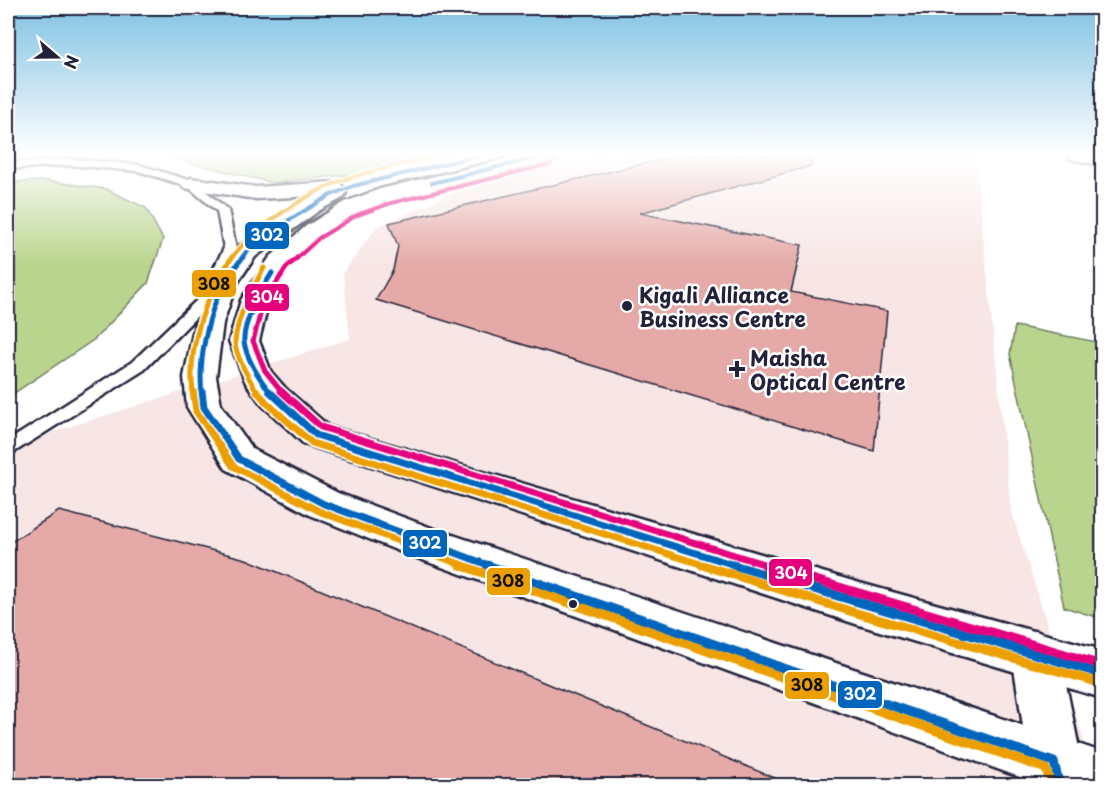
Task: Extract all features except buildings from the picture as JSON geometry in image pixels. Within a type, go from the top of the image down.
[{"type":"main road","points":[[249,192],[290,192]]},
{"type":"main road","points":[[340,192],[312,205],[246,252],[223,285],[209,323],[200,377],[204,407],[239,459],[324,504],[421,542],[1057,774],[1102,779]]},
{"type":"main road","points":[[396,192],[353,207],[314,231],[279,262],[255,300],[244,341],[257,376],[274,398],[316,435],[856,603],[1102,674]]},
{"type":"main road","points":[[1036,655],[1057,774]]},
{"type":"lane","points":[[8,449],[138,366],[205,300],[230,248],[222,210],[201,192]]},
{"type":"shaded area","points":[[456,192],[979,192],[1011,510],[1098,785],[8,785],[8,446],[350,339],[343,273],[377,227]]},
{"type":"green space","points":[[8,192],[112,192],[146,208],[163,239],[148,283],[95,339],[8,397]]},
{"type":"green space","points":[[1015,326],[1102,343],[1102,619],[1064,607],[1010,354]]},
{"type":"transit line","name":"308","points":[[319,192],[274,218],[240,246],[215,282],[200,321],[191,376],[196,411],[233,466],[321,512],[418,550],[1046,769],[1051,786]]},
{"type":"transit line","name":"302","points":[[338,192],[279,226],[246,252],[223,285],[209,323],[200,377],[204,407],[239,459],[324,504],[421,542],[1054,762],[1060,786]]},
{"type":"transit line","name":"304","points":[[436,192],[391,203],[357,215],[319,238],[286,268],[263,304],[253,341],[265,371],[281,391],[321,427],[859,594],[1102,665]]},
{"type":"transit line","name":"308","points":[[264,268],[247,297],[235,343],[250,382],[267,403],[312,443],[853,612],[1100,683]]},
{"type":"transit line","name":"302","points":[[272,273],[255,300],[244,341],[257,376],[274,397],[316,435],[856,603],[1102,674]]},
{"type":"place","name":"Kigali Alliance Business Centre","points":[[627,306]]},
{"type":"place","name":"Maisha Optical Centre","points":[[737,369]]}]
